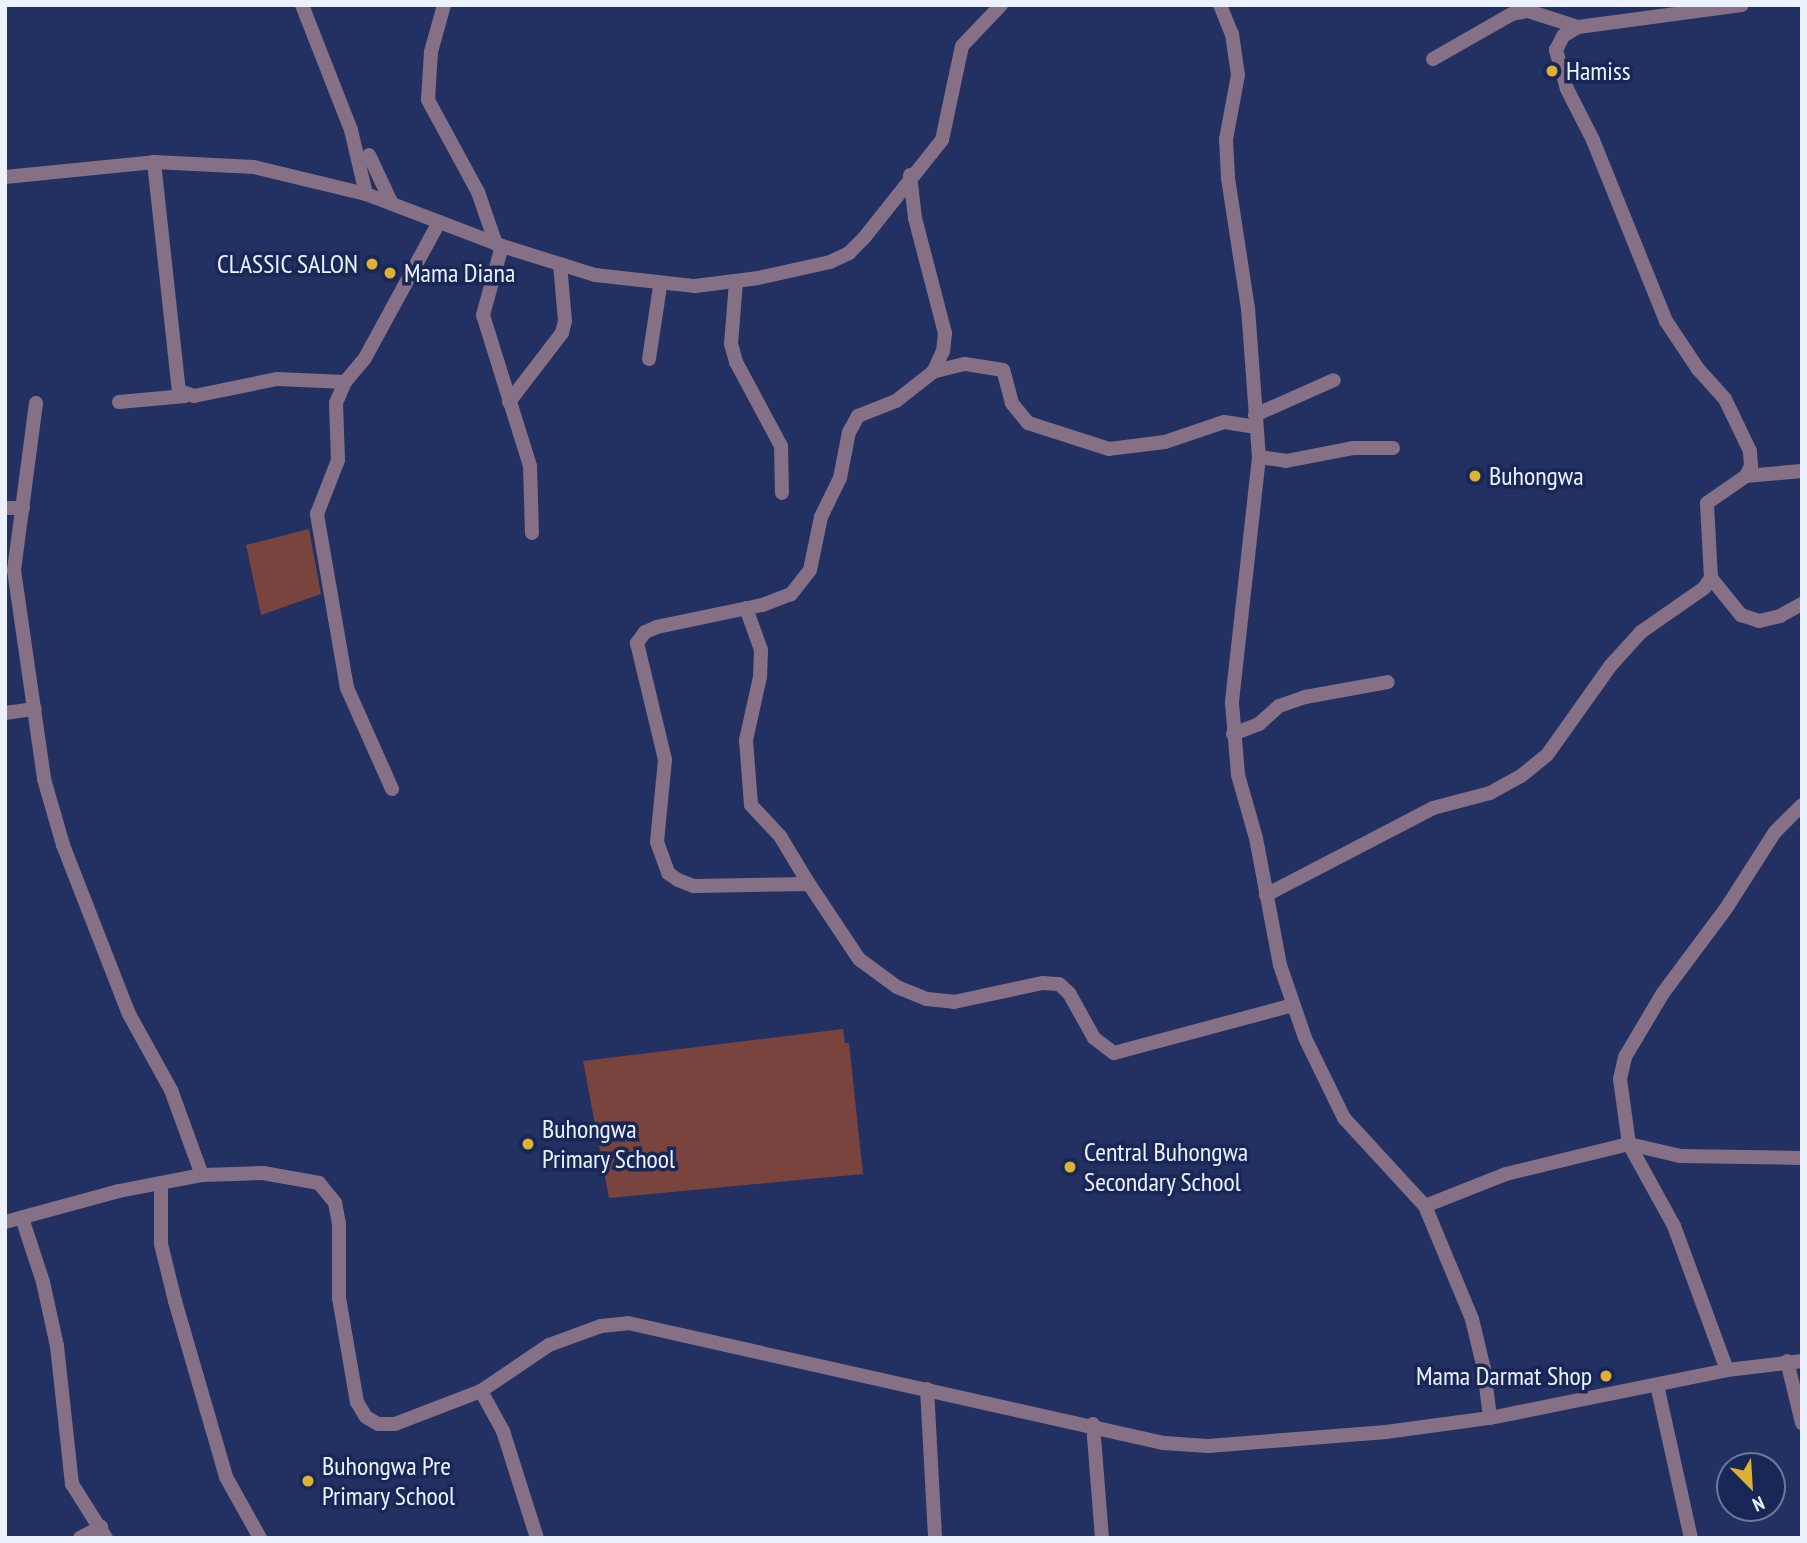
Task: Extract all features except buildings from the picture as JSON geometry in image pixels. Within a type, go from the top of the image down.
[{"type":"street","points":[[302,5],[347,118],[366,194]]},
{"type":"street","points":[[444,5],[431,52],[428,100],[478,192],[499,245],[483,315],[533,484],[532,533]]},
{"type":"street","points":[[5,177],[154,162],[254,167],[366,194],[499,245],[560,264],[660,286],[736,282],[849,253],[910,175],[942,140],[962,46],[971,31],[1001,5]]},
{"type":"street","points":[[1220,5],[1232,34],[1238,75],[1226,139],[1248,309],[1259,457],[1235,660],[1233,734],[1238,775],[1293,1005],[1320,1075],[1344,1118],[1425,1206],[1472,1319],[1484,1369],[1490,1418]]},
{"type":"street","points":[[1742,5],[1578,27],[1563,36],[1556,50],[1567,89],[1593,140],[1666,320],[1698,369],[1725,399],[1746,440],[1752,460],[1746,476]]},
{"type":"street","points":[[1433,59],[1513,14],[1528,11],[1578,27]]},
{"type":"street","points":[[369,155],[392,204]]},
{"type":"street","points":[[154,162],[175,384],[185,396]]},
{"type":"street","points":[[910,175],[915,218],[945,333],[943,351],[933,372]]},
{"type":"street","points":[[392,789],[347,688],[317,514],[338,460],[336,403],[345,382],[365,358],[439,222]]},
{"type":"street","points":[[509,402],[562,333],[565,321],[560,264]]},
{"type":"street","points":[[736,282],[734,356],[781,446],[782,493]]},
{"type":"street","points":[[649,359],[660,286]]},
{"type":"street","points":[[809,884],[694,886],[668,873],[657,842],[666,760],[637,643],[645,632],[657,627],[746,608],[791,594],[804,582],[821,517],[840,478],[849,432],[858,416],[896,401],[933,372],[964,364],[1003,370],[1012,403],[1028,423],[1109,449],[1165,442],[1224,422],[1255,421],[1334,380]]},
{"type":"street","points":[[120,402],[185,396],[277,379],[345,382]]},
{"type":"street","points":[[36,403],[14,570],[44,779],[63,845],[129,1014],[179,1109],[202,1175]]},
{"type":"street","points":[[1259,457],[1286,461],[1353,448],[1393,448]]},
{"type":"street","points":[[1802,471],[1746,476],[1707,503],[1711,578],[1741,615],[1759,621],[1780,616],[1802,604]]},
{"type":"street","points":[[5,508],[23,508]]},
{"type":"street","points":[[1266,895],[1433,808],[1490,793],[1521,776],[1547,755],[1611,665],[1641,632],[1704,588],[1711,578]]},
{"type":"street","points":[[746,608],[761,650],[760,677],[746,740],[751,805],[780,836],[859,958],[897,987],[927,999],[954,1002],[1043,983],[1059,985],[1069,993],[1094,1038],[1114,1053],[1293,1005]]},
{"type":"street","points":[[1233,734],[1259,724],[1279,706],[1305,697],[1388,682]]},
{"type":"street","points":[[5,713],[35,709]]},
{"type":"street","points":[[1727,1370],[1674,1226],[1629,1144],[1620,1079],[1625,1057],[1663,993],[1727,907],[1775,832],[1802,805]]},
{"type":"street","points":[[1425,1206],[1506,1174],[1629,1144],[1680,1156],[1802,1158]]},
{"type":"street","points":[[5,1222],[202,1175],[262,1173],[307,1177],[327,1190],[339,1223],[339,1298],[357,1402],[366,1417],[395,1424],[481,1391],[549,1345],[601,1326],[628,1323],[1093,1424],[1163,1443],[1208,1446],[1385,1432],[1490,1418],[1727,1370],[1795,1361],[1802,1423]]},
{"type":"street","points":[[161,1183],[161,1244],[176,1301],[226,1477],[260,1538]]},
{"type":"street","points":[[22,1219],[43,1282],[57,1346],[72,1484],[103,1533],[80,1538]]},
{"type":"street","points":[[1657,1385],[1691,1538]]},
{"type":"street","points":[[927,1389],[935,1538]]},
{"type":"street","points":[[481,1391],[503,1430],[537,1538]]},
{"type":"street","points":[[1093,1424],[1102,1538]]},
{"type":"shaded area","points":[[309,529],[321,594],[261,615],[246,545]]},
{"type":"shaded area","points":[[843,1029],[845,1043],[849,1043],[863,1174],[609,1198],[583,1061]]},
{"type":"place","name":"Hamiss","points":[[1552,71]]},
{"type":"place","name":"CLASSIC SALON","points":[[372,264]]},
{"type":"place","name":"Mama Diana","points":[[390,273]]},
{"type":"place","name":"Buhongwa","points":[[1475,476]]},
{"type":"place","name":"Buhongwa Primary School","points":[[528,1144]]},
{"type":"place","name":"Central Buhongwa Secondary School","points":[[1070,1167]]},
{"type":"place","name":"Mama Darmat Shop","points":[[1606,1376]]},
{"type":"place","name":"Buhongwa Pre Primary School","points":[[308,1481]]}]
